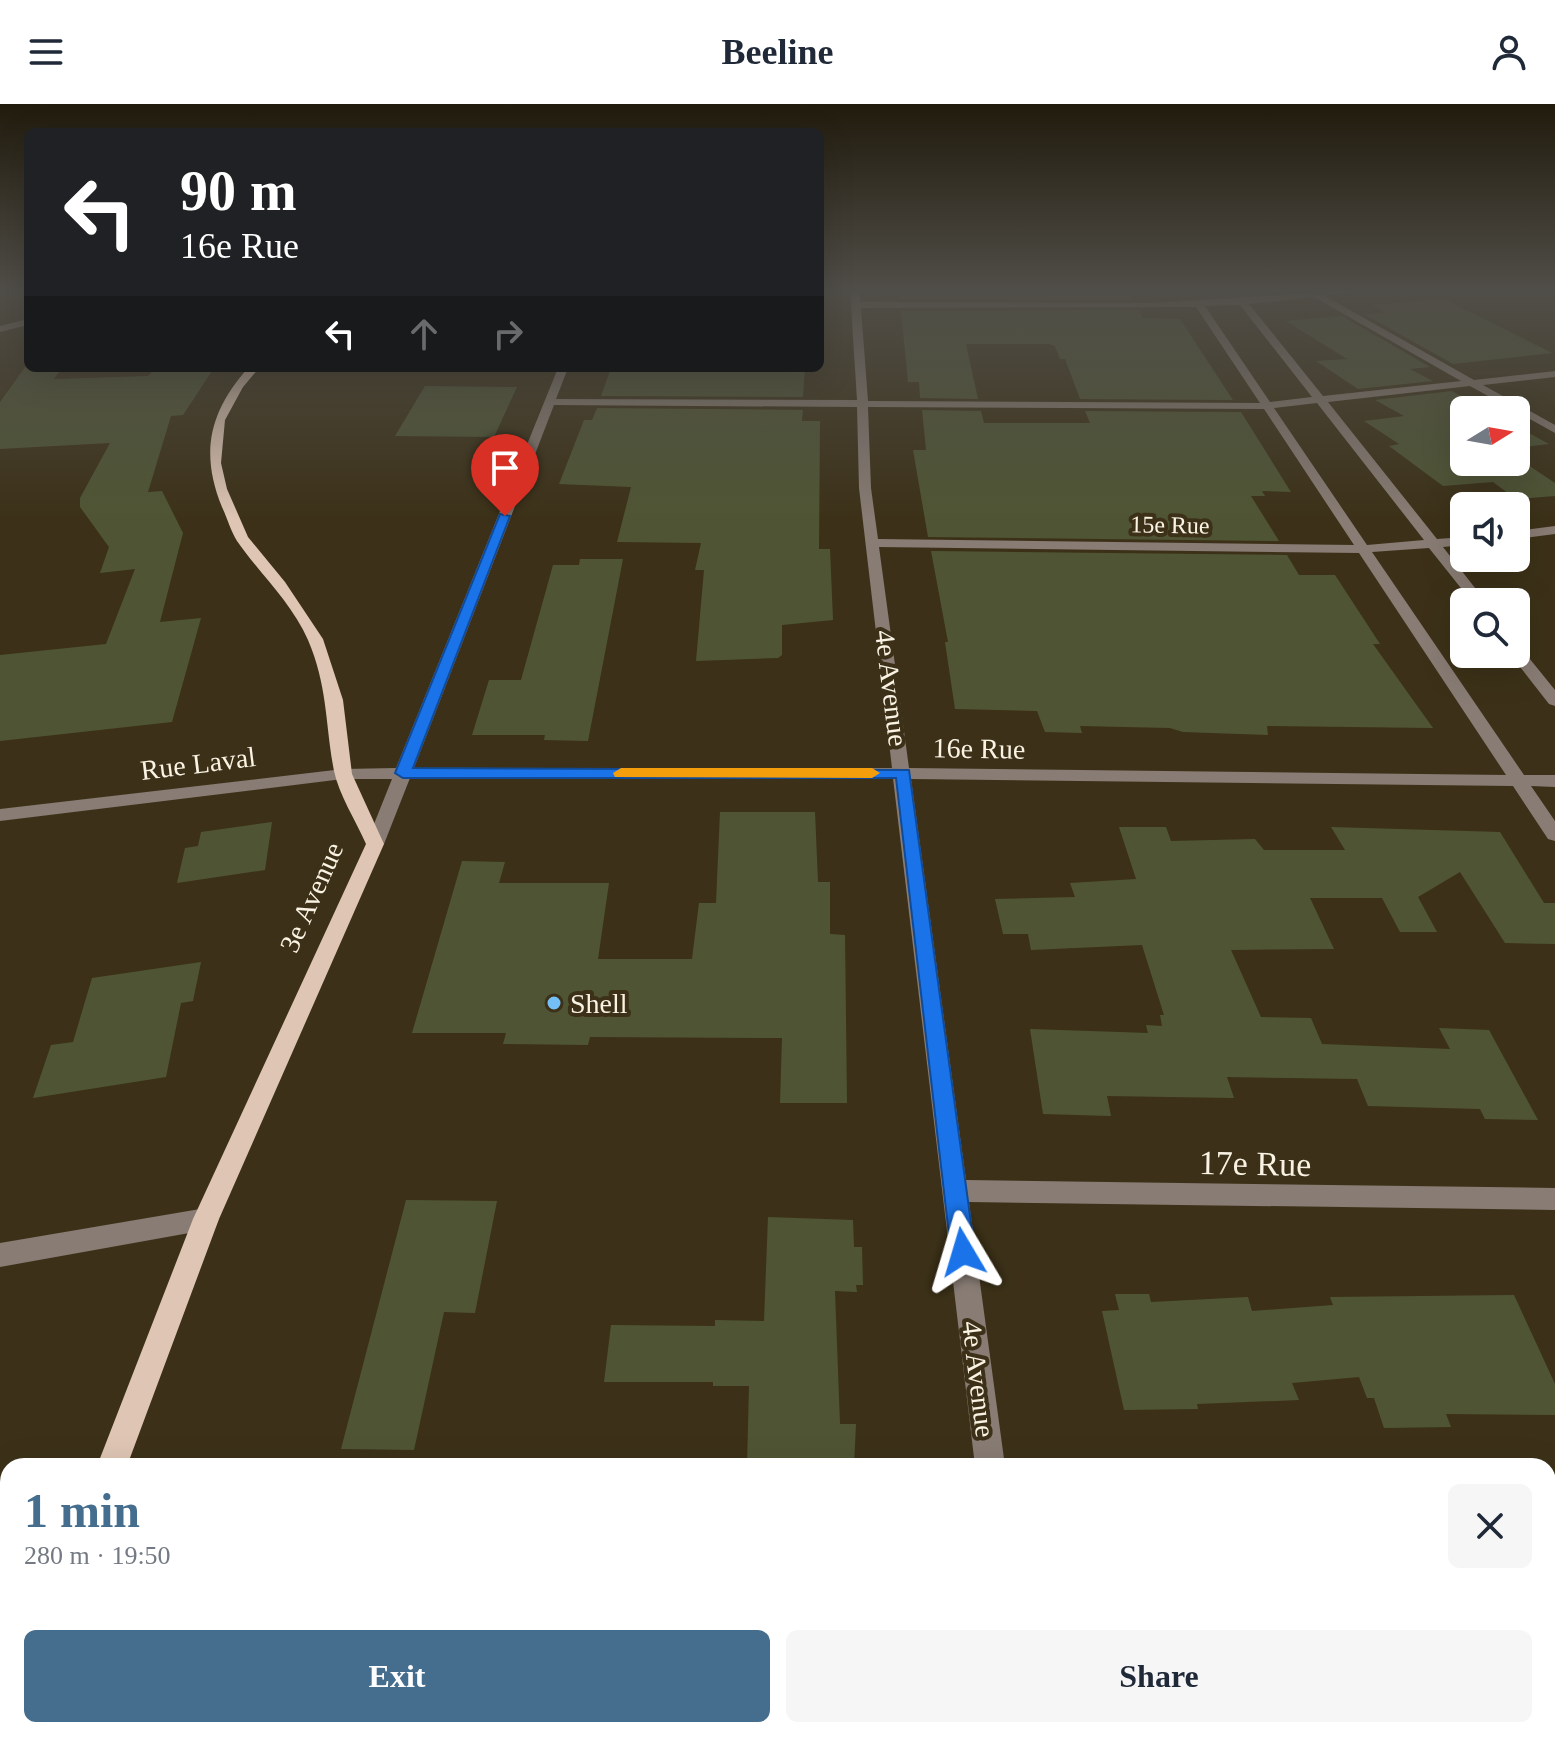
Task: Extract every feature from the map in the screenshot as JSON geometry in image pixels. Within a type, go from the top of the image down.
[{"type":"main road","name":"3e Avenue","points":[[115,1458],[206,1219],[375,844],[343,774],[335,700],[315,639],[280,585],[242,538],[221,489],[215,463],[215,444],[222,412],[250,372]]},
{"type":"street","name":"4e Avenue","points":[[861,366],[865,488],[989,1458]]},
{"type":"street","points":[[1239,366],[1365,549],[1555,835]]},
{"type":"street","points":[[1295,366],[1468,588]]},
{"type":"street","points":[[1444,366],[1555,430]]},
{"type":"street","points":[[375,844],[561,372]]},
{"type":"street","points":[[550,402],[1264,406],[1555,374]]},
{"type":"street","points":[[1530,533],[1555,530]]},
{"type":"street","name":"15e Rue","points":[[874,543],[1365,549],[1450,543]]},
{"type":"street","points":[[1529,668],[1555,701]]},
{"type":"street","name":"Rue Laval","points":[[0,815],[343,774],[403,773]]},
{"type":"street","name":"16e Rue","points":[[403,773],[903,773],[1555,781]]},
{"type":"street","name":"17e Rue","points":[[955,1191],[1555,1199]]},
{"type":"street","points":[[0,1255],[206,1219]]},
{"type":"building","points":[[906,366],[971,366],[978,399],[920,398],[919,382],[908,382]]},
{"type":"building","points":[[1068,366],[1211,366],[1233,400],[1080,399]]},
{"type":"building","points":[[1324,366],[1429,366],[1410,369],[1433,381],[1358,389]]},
{"type":"building","points":[[24,369],[24,372],[59,372],[54,379],[148,376],[152,372],[211,372],[183,415],[171,416],[148,492],[162,491],[183,533],[160,622],[201,618],[172,722],[0,741],[0,655],[106,644],[135,569],[100,573],[109,547],[80,507],[80,498],[110,443],[0,449],[0,402]]},
{"type":"building","points":[[610,372],[805,372],[803,397],[601,396]]},
{"type":"building","points":[[425,386],[517,387],[494,437],[395,436]]},
{"type":"building","points":[[1452,391],[1461,396],[1450,396],[1450,476],[1530,476],[1530,466],[1555,483],[1555,496],[1530,498],[1530,492],[1507,492],[1493,482],[1443,486],[1389,446],[1399,444],[1364,421],[1404,416],[1375,400]]},
{"type":"building","points":[[597,408],[803,410],[802,421],[820,421],[819,549],[830,549],[833,620],[782,625],[782,655],[778,658],[696,661],[704,570],[695,570],[701,543],[617,542],[631,487],[559,484],[584,420],[592,420]]},
{"type":"building","points":[[922,410],[981,411],[984,423],[1090,423],[1085,411],[1241,412],[1291,492],[1262,491],[1265,496],[1251,496],[1279,541],[928,537],[913,450],[926,450]]},
{"type":"building","points":[[1530,434],[1549,444],[1530,446]]},
{"type":"building","points":[[931,551],[1287,555],[1299,575],[1335,575],[1380,644],[1373,644],[1433,728],[1267,726],[1268,735],[1080,726],[1082,733],[1045,732],[1037,711],[955,709],[945,642],[948,642]]},
{"type":"building","points":[[580,559],[623,559],[588,741],[544,740],[545,735],[472,735],[489,680],[521,680],[553,565],[579,565]]},
{"type":"building","points":[[720,812],[815,812],[818,882],[830,882],[830,934],[845,935],[847,1103],[780,1103],[782,1038],[590,1037],[588,1045],[503,1044],[506,1033],[412,1033],[462,861],[505,862],[499,883],[609,883],[598,959],[692,959],[699,903],[716,903]]},
{"type":"building","points":[[272,822],[265,870],[177,883],[185,848],[198,846],[201,832]]},
{"type":"building","points":[[1119,827],[1166,827],[1171,841],[1255,839],[1264,850],[1345,850],[1331,827],[1500,832],[1544,903],[1555,903],[1555,944],[1505,943],[1460,872],[1418,897],[1437,932],[1400,932],[1382,898],[1310,898],[1334,949],[1231,950],[1261,1017],[1311,1018],[1322,1044],[1450,1049],[1439,1028],[1489,1030],[1538,1120],[1485,1119],[1480,1109],[1368,1106],[1357,1079],[1227,1077],[1234,1098],[1107,1096],[1111,1116],[1043,1114],[1030,1029],[1148,1033],[1146,1025],[1162,1026],[1160,1015],[1164,1015],[1142,945],[1031,950],[1028,934],[1003,934],[995,899],[1075,897],[1070,883],[1136,879]]},
{"type":"building","points":[[201,962],[193,1001],[181,1003],[166,1077],[33,1098],[51,1045],[73,1042],[92,978]]},
{"type":"building","points":[[406,1200],[497,1201],[475,1313],[444,1312],[414,1450],[341,1449]]},
{"type":"building","points":[[768,1217],[853,1220],[854,1247],[862,1247],[863,1285],[856,1285],[857,1292],[835,1291],[840,1424],[856,1424],[854,1458],[747,1458],[749,1386],[713,1386],[713,1382],[604,1382],[611,1325],[715,1326],[715,1320],[764,1321]]},
{"type":"building","points":[[1115,1294],[1149,1294],[1151,1302],[1248,1297],[1252,1311],[1333,1305],[1330,1297],[1514,1295],[1555,1384],[1555,1415],[1446,1414],[1451,1427],[1384,1428],[1374,1398],[1367,1398],[1359,1377],[1292,1383],[1299,1400],[1197,1404],[1198,1409],[1124,1410],[1102,1311],[1119,1310]]},
{"type":"slow traffic","points":[[621,773],[872,773]]},
{"type":"place","name":"Shell","points":[[554,1003]]},
{"type":"route","points":[[505,516],[403,773],[903,773],[963,1252]]}]
